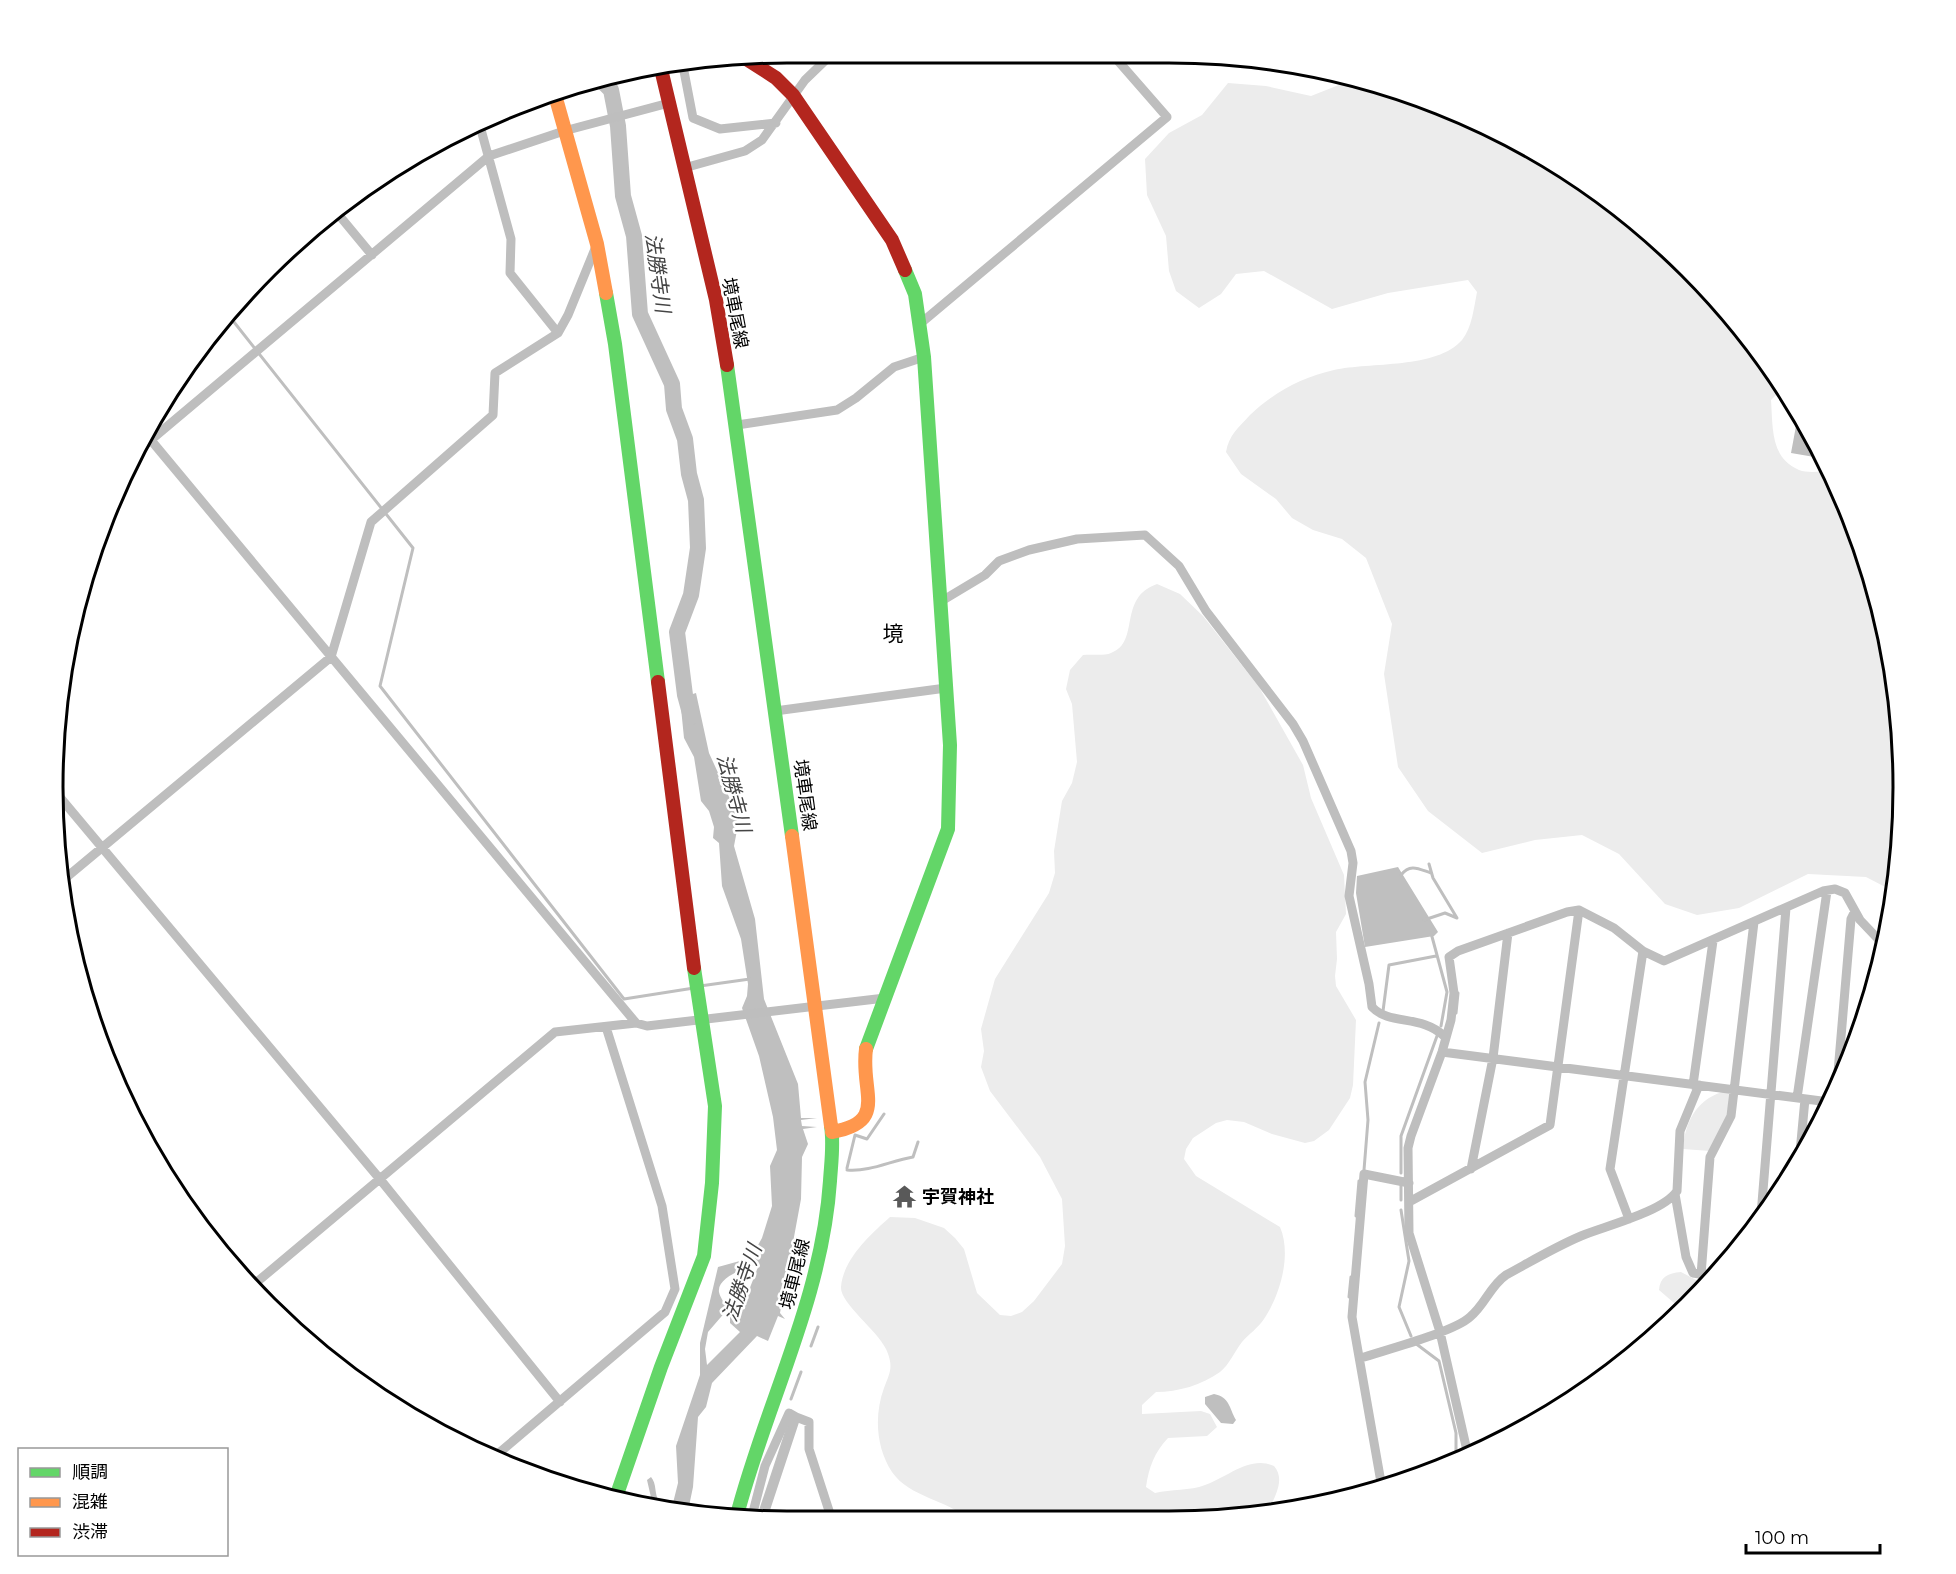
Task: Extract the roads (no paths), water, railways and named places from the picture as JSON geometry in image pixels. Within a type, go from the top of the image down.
[{"type":"street","points":[[684,168],[745,151],[762,140],[776,123],[793,95],[823,63]]},
{"type":"street","points":[[921,323],[1167,117],[1120,63]]},
{"type":"street","points":[[755,64],[776,78],[793,95],[892,240],[915,294],[921,323],[924,357],[950,746],[948,829],[866,1047],[863,1068],[869,1108],[864,1119],[854,1128],[832,1132]]},
{"type":"street","points":[[684,70],[693,118],[720,129],[776,123]]},
{"type":"street","name":"境車尾線","points":[[662,74],[716,300],[736,425],[832,1132],[829,1192],[820,1259],[804,1316],[739,1509]]},
{"type":"street","points":[[556,100],[597,244],[615,344],[706,1018],[715,1106],[712,1184],[704,1256],[661,1367],[618,1490]]},
{"type":"street","points":[[159,428],[262,348],[489,156],[564,131],[669,103]]},
{"type":"street","points":[[482,131],[511,239],[510,273],[558,333]]},
{"type":"street","points":[[341,217],[372,255]]},
{"type":"street","points":[[68,876],[331,657],[371,522],[493,415],[495,373],[558,333],[568,315],[597,244]]},
{"type":"street","points":[[736,425],[837,410],[856,398],[894,367],[924,357]]},
{"type":"street","points":[[152,441],[636,1023]]},
{"type":"street","points":[[940,602],[985,575],[999,561],[1029,550],[1077,539],[1145,535],[1179,566],[1206,611],[1303,741],[1351,851],[1353,863],[1349,896],[1372,1007],[1384,1015],[1432,1025],[1444,1036]]},
{"type":"street","points":[[775,711],[946,688]]},
{"type":"street","points":[[64,802],[379,1178],[560,1402]]},
{"type":"street","points":[[1466,1447],[1440,1332],[1408,1233],[1408,1148],[1451,1020],[1454,993],[1449,957],[1458,951],[1567,912],[1579,910],[1614,928],[1643,951],[1664,961],[1835,889],[1845,893],[1860,921],[1877,938]]},
{"type":"street","points":[[1800,1142],[1801,1098],[1827,891]]},
{"type":"street","points":[[1762,1201],[1786,908]]},
{"type":"street","points":[[1409,1202],[1550,1125],[1579,910]]},
{"type":"street","points":[[1839,1062],[1851,919],[1855,911]]},
{"type":"street","points":[[1701,1275],[1710,1157],[1731,1116],[1754,922]]},
{"type":"street","points":[[1471,1169],[1493,1058],[1508,933]]},
{"type":"street","points":[[1704,1274],[1693,1273],[1686,1257],[1675,1194],[1680,1131],[1696,1085],[1713,941]]},
{"type":"street","points":[[1629,1219],[1610,1169],[1643,951]]},
{"type":"street","points":[[258,1281],[555,1032],[636,1023],[647,1026],[885,998]]},
{"type":"street","points":[[501,1452],[665,1312],[675,1289],[662,1206],[606,1027]]},
{"type":"street","points":[[1442,1052],[1821,1101]]},
{"type":"street","points":[[1381,1479],[1352,1311],[1364,1174],[1409,1183]]},
{"type":"street","points":[[1361,1358],[1440,1332],[1468,1319],[1482,1304],[1496,1282],[1506,1275],[1580,1236],[1629,1219],[1672,1199],[1675,1194]]},
{"type":"street","points":[[754,1510],[765,1466],[789,1413],[809,1422],[809,1449],[829,1511]]},
{"type":"street","points":[[765,1510],[796,1417]]},
{"type":"waterway","name":"法勝寺川","points":[[607,86],[611,90],[618,126],[623,196],[634,236],[640,314],[672,384],[674,409],[685,439],[689,474],[696,500],[698,548],[691,595],[677,632],[685,695],[691,717]]},
{"type":"waterway","points":[[233,321],[413,548],[380,686],[624,999],[694,988]]},
{"type":"waterway","points":[[1424,920],[1445,913],[1457,918],[1433,878],[1429,864]]},
{"type":"waterway","points":[[1401,875],[1411,868],[1431,873]]},
{"type":"waterway","points":[[1431,933],[1447,992],[1441,1026]]},
{"type":"waterway","points":[[1383,1011],[1389,965],[1436,956]]},
{"type":"waterway","points":[[700,986],[750,979]]},
{"type":"waterway","points":[[1456,1013],[1458,993]]},
{"type":"waterway","points":[[1364,1170],[1368,1120],[1365,1082],[1379,1023]]},
{"type":"waterway","points":[[1401,1173],[1401,1136],[1437,1036]]},
{"type":"waterway","points":[[847,1168],[855,1135],[867,1139],[884,1114]]},
{"type":"waterway","points":[[847,1170],[872,1168],[913,1157],[918,1142]]},
{"type":"waterway","points":[[1356,1216],[1359,1181]]},
{"type":"waterway","points":[[1401,1185],[1401,1200]]},
{"type":"waterway","points":[[1401,1210],[1409,1261],[1399,1307],[1411,1336]]},
{"type":"waterway","points":[[1349,1297],[1351,1277]]},
{"type":"waterway","points":[[811,1346],[818,1327]]},
{"type":"waterway","points":[[1415,1343],[1439,1361],[1456,1433],[1456,1451]]},
{"type":"waterway","points":[[791,1399],[801,1372]]},
{"type":"waterway","points":[[761,1510],[789,1424]]},
{"type":"place","name":"宇賀神社","points":[[904,1197]]},
{"type":"district","name":"境","points":[[893,634]]}]
